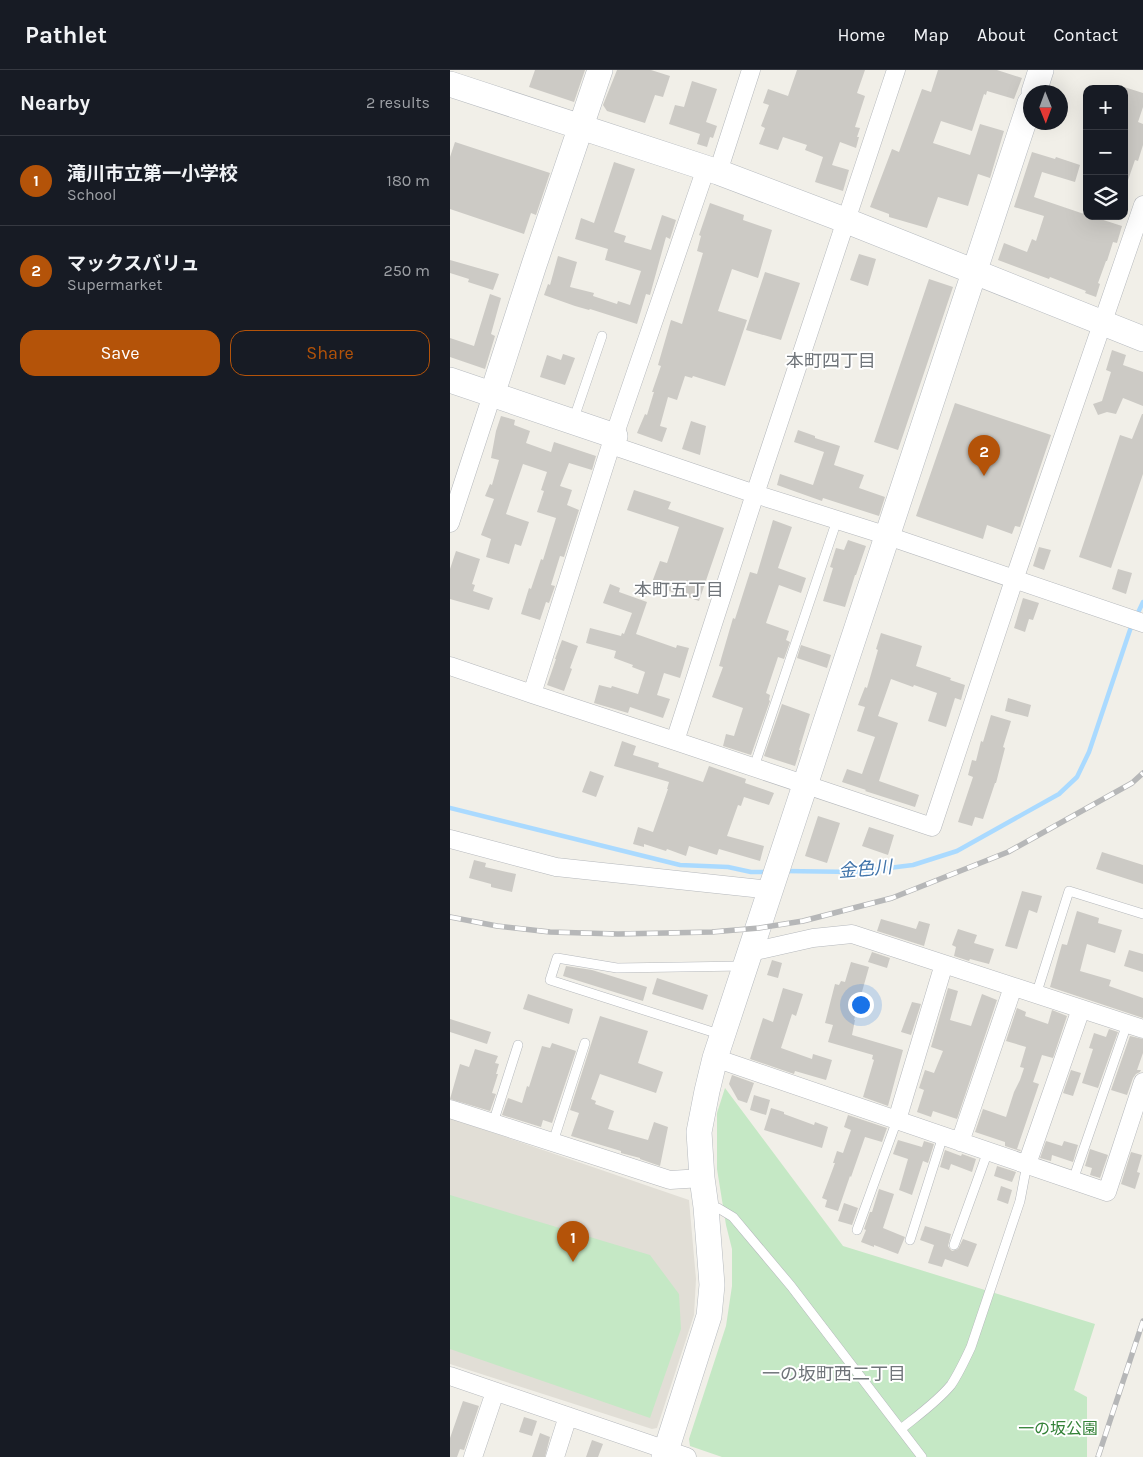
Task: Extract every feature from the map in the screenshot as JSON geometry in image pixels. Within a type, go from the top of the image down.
[{"type":"street","points":[[450,523],[600,70]]},
{"type":"street","points":[[532,694],[613,441],[712,170],[751,70]]},
{"type":"street","points":[[675,741],[896,70]]},
{"type":"street","points":[[1036,85],[1041,70]]},
{"type":"street","points":[[450,84],[712,170],[847,220],[1143,339]]},
{"type":"street","points":[[450,1376],[568,1416],[673,1455],[709,1316],[712,1284],[699,1132],[707,1091],[719,1047],[1023,124]]},
{"type":"street","points":[[450,666],[932,827],[1014,580],[1143,205]]},
{"type":"street","points":[[450,380],[573,422],[613,441],[755,494],[888,536],[1143,623]]},
{"type":"street","points":[[450,839],[556,867],[771,890]]},
{"type":"street","points":[[749,959],[813,938],[852,934],[1135,1026]]},
{"type":"street","points":[[897,1120],[944,964]]},
{"type":"street","points":[[952,1139],[1012,987]]},
{"type":"street","points":[[1027,1164],[1081,1009]]},
{"type":"street","points":[[719,1047],[897,1120],[1107,1192],[1143,1082]]},
{"type":"street","points":[[450,1109],[670,1180],[702,1178]]},
{"type":"street","points":[[472,1457],[495,1392]]},
{"type":"street","points":[[555,1457],[568,1416]]},
{"type":"lane","points":[[573,422],[602,336]]},
{"type":"lane","points":[[754,767],[837,520]]},
{"type":"lane","points":[[1036,995],[1068,891],[1143,914]]},
{"type":"lane","points":[[719,1047],[550,980],[557,958],[617,968],[749,959]]},
{"type":"lane","points":[[1073,1180],[1135,1026]]},
{"type":"lane","points":[[553,1142],[585,1043]]},
{"type":"lane","points":[[493,1123],[518,1046]]},
{"type":"lane","points":[[857,1230],[897,1120]]},
{"type":"lane","points":[[910,1240],[952,1139]]},
{"type":"lane","points":[[954,1244],[988,1151]]},
{"type":"lane","points":[[901,1429],[932,1404],[950,1386],[972,1346],[1020,1201],[1027,1164]]},
{"type":"lane","points":[[706,1207],[718,1208],[733,1217],[791,1286],[922,1457]]},
{"type":"shaded area","points":[[450,1118],[689,1200],[696,1279],[694,1315],[657,1428],[652,1429],[450,1364]]},
{"type":"green space","name":"一の坂公園","points":[[725,1088],[843,1246],[1095,1324],[1074,1390],[1087,1397],[1087,1457],[722,1457],[690,1446],[689,1439],[726,1326],[732,1286],[732,1249],[717,1169],[717,1113]]},
{"type":"green space","points":[[450,1195],[650,1255],[679,1294],[681,1329],[650,1418],[450,1349]]},
{"type":"building","points":[[535,70],[585,70],[574,102],[529,87]]},
{"type":"building","points":[[617,70],[651,70],[670,76],[663,97],[655,95],[645,123],[607,111],[603,105]]},
{"type":"building","points":[[797,70],[865,70],[857,93],[865,96],[855,127],[860,128],[856,148],[840,142],[832,165],[849,170],[843,191],[815,182],[823,157],[805,150],[807,145],[783,137],[778,150],[759,144],[765,128],[761,126],[769,105],[763,103],[768,89],[788,96]]},
{"type":"building","points":[[938,70],[997,70],[1022,78],[1014,99],[987,91],[986,95],[984,94],[972,131],[941,121],[933,143],[970,155],[980,124],[1004,131],[990,178],[978,174],[968,206],[938,197],[927,228],[889,217],[889,214],[870,207],[892,149],[899,152],[922,89],[931,92]]},
{"type":"building","points":[[692,81],[717,89],[706,122],[717,126],[713,138],[710,137],[707,147],[697,144],[700,134],[669,124],[675,105],[684,107]]},
{"type":"building","points":[[1128,88],[1143,93],[1143,107],[1138,122],[1143,124],[1143,145],[1138,161],[1135,160],[1128,180]]},
{"type":"building","points":[[455,142],[550,173],[536,215],[531,213],[524,234],[450,209],[450,157]]},
{"type":"building","points":[[1032,152],[1080,165],[1075,182],[1042,172],[1034,197],[1083,214],[1083,220],[1103,220],[1122,226],[1117,243],[1113,242],[1106,261],[1098,283],[1100,284],[1096,297],[1085,293],[1086,291],[1050,277],[1049,279],[998,260],[1004,243],[1027,252],[1032,239],[1036,241],[1044,216],[1014,207]]},
{"type":"building","points":[[614,162],[635,169],[614,232],[626,236],[624,242],[651,250],[662,215],[676,220],[670,239],[666,237],[650,295],[646,294],[637,324],[544,295],[548,284],[550,285],[558,256],[577,262],[570,287],[594,293],[593,296],[617,304],[618,301],[630,305],[641,271],[605,260],[608,249],[575,239],[581,218],[594,223]]},
{"type":"building","points":[[710,203],[744,215],[743,220],[772,230],[758,278],[732,269],[718,311],[747,320],[725,386],[693,376],[692,378],[685,376],[677,400],[668,397],[660,426],[667,428],[662,442],[637,433],[645,414],[647,415],[654,392],[652,392],[661,366],[658,365],[671,320],[682,324],[703,253],[697,251],[701,236],[699,235]]},
{"type":"building","points":[[859,254],[876,259],[868,286],[850,280]]},
{"type":"building","points":[[450,260],[499,274],[493,290],[468,282],[469,279],[450,273]]},
{"type":"building","points":[[765,272],[800,283],[781,340],[746,330]]},
{"type":"building","points":[[929,279],[953,287],[898,450],[874,442]]},
{"type":"building","points":[[490,294],[501,298],[491,334],[495,336],[485,369],[450,357],[450,338],[474,346]]},
{"type":"building","points":[[1112,350],[1126,355],[1123,365],[1143,372],[1143,406],[1123,398],[1116,414],[1107,412],[1098,415],[1093,404],[1102,401],[1111,372],[1106,370]]},
{"type":"building","points":[[563,354],[575,358],[565,385],[540,377],[547,355],[561,360]]},
{"type":"building","points":[[955,403],[1051,435],[1020,527],[1015,526],[1012,534],[987,525],[983,539],[916,516]]},
{"type":"building","points":[[1142,414],[1143,474],[1111,568],[1079,557],[1120,435],[1132,439]]},
{"type":"building","points":[[501,416],[515,420],[514,425],[530,431],[526,443],[551,452],[554,442],[596,456],[592,470],[569,463],[560,486],[572,490],[567,505],[579,510],[564,557],[560,556],[551,585],[555,586],[549,603],[546,602],[540,620],[521,614],[529,588],[531,589],[541,559],[543,560],[556,518],[537,512],[544,491],[541,490],[547,472],[523,464],[506,514],[529,522],[521,546],[515,544],[509,564],[486,557],[491,539],[481,535],[494,499],[485,496],[490,484],[492,485],[499,460],[491,458]]},
{"type":"building","points":[[691,421],[706,426],[700,455],[682,449]]},
{"type":"building","points":[[798,430],[840,446],[834,465],[864,475],[859,488],[885,497],[879,516],[823,498],[822,501],[777,485],[780,474],[813,485],[824,452],[794,442]]},
{"type":"building","points":[[634,490],[671,502],[668,509],[724,528],[699,601],[651,585],[660,561],[667,563],[679,527],[627,510]]},
{"type":"building","points":[[773,520],[792,527],[778,568],[806,578],[801,593],[779,585],[766,623],[789,631],[786,640],[790,642],[784,659],[778,657],[766,693],[770,695],[770,701],[751,755],[723,746],[726,734],[734,736],[743,708],[712,697],[723,667],[719,666],[733,618],[735,619],[750,572],[757,574]]},
{"type":"building","points":[[848,540],[866,546],[845,607],[823,601],[833,568],[830,567],[836,548],[844,550]]},
{"type":"building","points":[[1039,547],[1051,550],[1044,570],[1033,566]]},
{"type":"building","points":[[456,551],[480,559],[472,584],[475,585],[473,591],[493,598],[489,610],[450,599],[450,569]]},
{"type":"building","points":[[1118,569],[1132,573],[1126,594],[1112,589]]},
{"type":"building","points":[[610,584],[620,588],[619,592],[647,602],[636,634],[676,648],[677,645],[689,648],[680,678],[664,673],[657,695],[670,699],[663,718],[630,707],[628,713],[594,703],[599,685],[611,688],[612,686],[638,694],[645,672],[614,658],[616,651],[586,643],[590,628],[621,636],[622,633],[624,634],[632,613],[603,603]]},
{"type":"building","points":[[1023,598],[1039,603],[1033,620],[1029,619],[1025,632],[1014,628]]},
{"type":"building","points":[[881,633],[922,646],[916,666],[965,685],[961,700],[955,698],[946,727],[928,721],[937,693],[891,679],[878,716],[898,723],[879,781],[919,795],[915,807],[842,782],[847,769],[862,774],[875,737],[857,731],[865,707],[858,705],[865,687],[867,688]]},
{"type":"building","points":[[562,640],[578,646],[564,691],[547,685]]},
{"type":"building","points":[[801,645],[831,655],[827,668],[797,658]]},
{"type":"building","points":[[1008,698],[1031,705],[1028,717],[1005,711]]},
{"type":"building","points":[[782,704],[810,714],[795,766],[764,756]]},
{"type":"building","points":[[991,715],[1011,721],[1003,747],[1005,748],[996,783],[983,819],[975,817],[972,826],[958,822],[973,777],[968,775],[972,760],[976,761]]},
{"type":"building","points":[[622,741],[636,746],[633,755],[659,763],[658,767],[703,782],[709,766],[746,779],[745,783],[774,793],[769,805],[744,797],[741,806],[738,805],[727,836],[764,846],[760,861],[719,849],[717,855],[689,846],[686,856],[667,849],[666,851],[644,844],[644,847],[633,844],[638,827],[653,832],[669,782],[614,766]]},
{"type":"building","points":[[590,771],[604,776],[596,797],[582,792]]},
{"type":"building","points":[[818,816],[840,823],[827,863],[805,856]]},
{"type":"building","points":[[869,827],[894,835],[888,855],[862,846]]},
{"type":"building","points":[[1102,852],[1143,865],[1143,884],[1096,869]]},
{"type":"building","points":[[474,860],[486,863],[485,867],[516,874],[512,892],[491,887],[491,884],[469,878]]},
{"type":"building","points":[[1022,891],[1042,896],[1037,913],[1029,910],[1017,949],[1005,946]]},
{"type":"building","points":[[1077,911],[1099,918],[1098,923],[1122,930],[1115,953],[1087,944],[1080,971],[1111,980],[1109,986],[1143,998],[1143,1018],[1050,987],[1062,944],[1067,945]]},
{"type":"building","points":[[881,919],[916,929],[919,921],[930,924],[924,946],[877,931]]},
{"type":"building","points":[[958,929],[977,935],[974,943],[994,949],[989,964],[970,959],[969,961],[954,956],[956,947],[952,945]]},
{"type":"building","points":[[1129,950],[1143,954],[1143,972],[1124,966]]},
{"type":"building","points":[[872,952],[890,958],[887,968],[868,962]]},
{"type":"building","points":[[772,960],[782,963],[778,978],[767,975]]},
{"type":"building","points":[[851,962],[869,967],[854,1020],[852,1035],[903,1050],[888,1106],[863,1097],[874,1060],[872,1059],[873,1055],[828,1042],[833,1025],[825,1023],[835,984],[839,985],[841,981],[845,982]]},
{"type":"building","points":[[566,966],[592,970],[647,987],[643,1001],[563,976]]},
{"type":"building","points":[[657,978],[708,995],[703,1010],[652,994]]},
{"type":"building","points":[[783,988],[803,994],[796,1016],[792,1014],[781,1048],[812,1059],[813,1054],[832,1060],[826,1080],[795,1071],[794,1074],[750,1059],[763,1018],[773,1022]]},
{"type":"building","points":[[948,988],[958,991],[950,1020],[971,1026],[982,994],[997,1000],[957,1119],[933,1111],[931,1117],[917,1112],[924,1090],[919,1088],[925,1070],[934,1073],[943,1051],[931,1047]]},
{"type":"building","points":[[528,994],[573,1009],[569,1024],[523,1009]]},
{"type":"building","points":[[912,1002],[921,1004],[911,1035],[901,1032]]},
{"type":"building","points":[[1017,1008],[1026,1012],[1025,1016],[1048,1024],[1052,1010],[1067,1016],[1053,1058],[1042,1055],[1033,1082],[1039,1084],[1017,1149],[1020,1151],[1005,1146],[1005,1142],[975,1132],[983,1109],[1006,1117],[1020,1080],[1024,1068],[1020,1067],[1026,1047],[1006,1041]]},
{"type":"building","points":[[600,1016],[648,1031],[638,1063],[663,1072],[656,1093],[600,1074],[591,1099],[596,1101],[595,1104],[614,1111],[608,1129],[648,1140],[654,1122],[668,1127],[660,1166],[621,1153],[621,1151],[571,1136],[579,1113],[570,1110]]},
{"type":"building","points":[[450,1019],[491,1032],[487,1044],[450,1032]]},
{"type":"building","points":[[1109,1029],[1118,1032],[1098,1088],[1082,1083],[1093,1049],[1089,1048],[1094,1033],[1106,1037]]},
{"type":"building","points":[[1130,1036],[1143,1039],[1143,1053],[1137,1070],[1141,1070],[1133,1078],[1127,1095],[1111,1090]]},
{"type":"building","points":[[552,1043],[576,1051],[552,1123],[543,1120],[541,1127],[502,1115],[508,1098],[522,1103],[542,1046],[550,1048]]},
{"type":"building","points":[[475,1049],[498,1056],[495,1063],[499,1064],[496,1074],[498,1074],[492,1093],[496,1094],[490,1111],[450,1099],[460,1064],[469,1067]]},
{"type":"building","points":[[1071,1070],[1081,1073],[1073,1096],[1063,1093]]},
{"type":"building","points":[[732,1075],[754,1083],[747,1103],[738,1100],[729,1084]]},
{"type":"building","points":[[754,1095],[770,1100],[766,1115],[750,1110]]},
{"type":"building","points":[[771,1108],[814,1125],[815,1122],[828,1127],[822,1148],[764,1130]]},
{"type":"building","points":[[848,1115],[887,1128],[882,1142],[865,1137],[838,1211],[825,1207],[827,1200],[822,1198],[835,1163],[833,1163],[837,1151],[843,1153],[851,1130],[844,1127]]},
{"type":"building","points":[[898,1140],[922,1147],[924,1141],[934,1144],[928,1163],[923,1161],[912,1195],[899,1190],[908,1159],[893,1154]]},
{"type":"building","points":[[1046,1141],[1062,1146],[1064,1141],[1078,1145],[1073,1162],[1052,1155],[1051,1161],[1040,1158]]},
{"type":"building","points":[[1090,1149],[1108,1155],[1100,1178],[1090,1175],[1092,1168],[1085,1166]]},
{"type":"building","points":[[945,1150],[976,1159],[972,1172],[951,1164],[949,1170],[940,1167]]},
{"type":"building","points":[[1131,1152],[1142,1155],[1137,1172],[1140,1173],[1135,1189],[1121,1184]]},
{"type":"building","points":[[997,1166],[1016,1172],[1012,1182],[994,1176]]},
{"type":"building","points":[[1001,1186],[1012,1190],[1008,1204],[997,1200]]},
{"type":"building","points":[[879,1189],[894,1194],[883,1228],[905,1237],[898,1254],[861,1242]]},
{"type":"building","points":[[844,1203],[858,1208],[852,1225],[838,1221]]},
{"type":"building","points":[[925,1226],[951,1234],[948,1246],[952,1251],[958,1249],[963,1239],[977,1244],[968,1267],[945,1259],[942,1267],[928,1263],[934,1245],[920,1240]]},
{"type":"building","points":[[463,1401],[479,1406],[464,1450],[460,1449],[457,1457],[450,1457],[450,1438]]},
{"type":"building","points":[[524,1417],[537,1421],[532,1436],[519,1432]]},
{"type":"building","points":[[540,1433],[550,1437],[545,1457],[532,1457]]},
{"type":"building","points":[[592,1440],[603,1444],[598,1457],[586,1457]]},
{"type":"waterway","name":"金色川","points":[[1136,617],[1143,602]]},
{"type":"waterway","name":"金色川","points":[[784,871],[856,872],[913,865],[957,851],[1059,794],[1077,777],[1089,752],[1132,624]]},
{"type":"waterway","name":"金色川","points":[[450,808],[680,865],[728,867],[751,872],[769,872]]},
{"type":"railway","points":[[450,917],[497,926],[550,932],[618,934],[712,932],[759,928],[803,921],[892,898],[1008,852],[1132,783],[1143,773]]},
{"type":"railway","points":[[1098,1457],[1143,1321]]},
{"type":"place","name":"マックスバリュ","points":[[984,476]]},
{"type":"place","name":"滝川市立第一小学校","points":[[573,1262]]},
{"type":"district","name":"本町四丁目","points":[[831,361]]},
{"type":"district","name":"本町五丁目","points":[[679,590]]},
{"type":"district","name":"一の坂町西二丁目","points":[[834,1374]]}]
